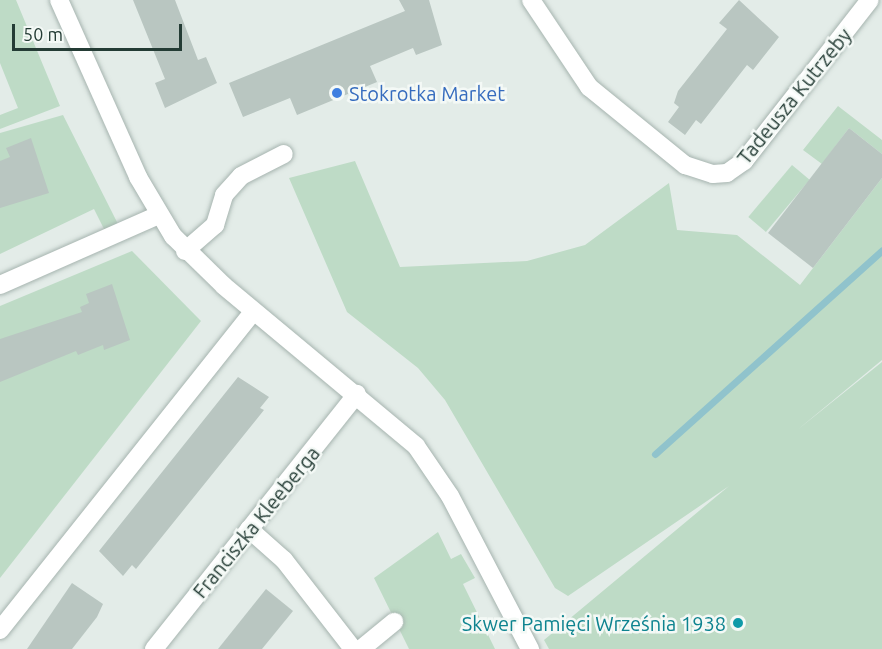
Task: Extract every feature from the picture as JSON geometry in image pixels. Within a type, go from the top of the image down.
[{"type":"street","points":[[59,0],[159,215],[185,251],[253,312],[403,431],[429,463],[530,649]]},
{"type":"street","name":"Tadeusza Kutrzeby","points":[[531,0],[588,87],[685,165],[712,174],[726,173],[744,161],[870,0]]},
{"type":"street","points":[[185,251],[215,225],[224,195],[241,176],[284,154]]},
{"type":"street","points":[[0,285],[159,215]]},
{"type":"street","points":[[0,630],[253,312]]},
{"type":"street","name":"Franciszka Kleeberga","points":[[154,649],[357,394]]},
{"type":"street","points":[[249,529],[284,560],[352,649]]},
{"type":"street","points":[[361,649],[394,622]]},
{"type":"green space","points":[[0,0],[16,0],[60,106],[0,129],[0,115],[18,108],[0,63]]},
{"type":"green space","points":[[838,106],[882,140],[882,154],[849,128],[822,164],[803,150]]},
{"type":"green space","points":[[63,115],[118,224],[105,231],[94,209],[0,254],[0,133]]},
{"type":"green space","points":[[355,161],[400,267],[527,261],[585,245],[669,183],[677,230],[737,235],[800,285],[882,178],[882,360],[796,431],[882,362],[882,649],[549,649],[544,640],[729,486],[568,596],[555,588],[445,400],[418,368],[347,312],[289,178]]},
{"type":"green space","points":[[792,165],[810,180],[766,232],[748,217]]},
{"type":"green space","points":[[132,251],[201,321],[0,578],[0,306]]},
{"type":"green space","points":[[438,532],[451,559],[461,554],[475,578],[463,584],[495,649],[409,649],[374,578]]},
{"type":"building","points":[[133,0],[175,0],[198,60],[206,57],[217,83],[165,108],[155,83],[165,79]]},
{"type":"building","points":[[399,0],[429,0],[442,45],[416,55],[413,48],[370,66],[377,82],[297,115],[290,98],[243,117],[229,83],[405,11]]},
{"type":"building","points":[[739,0],[779,37],[753,70],[747,65],[701,124],[696,120],[685,135],[668,122],[679,107],[674,103],[678,91],[727,29],[719,23]]},
{"type":"building","points":[[849,128],[882,154],[882,178],[813,268],[768,233]]},
{"type":"building","points":[[31,138],[49,193],[0,208],[0,161],[10,157],[6,148]]},
{"type":"building","points":[[112,284],[130,340],[104,350],[103,345],[78,355],[76,351],[0,382],[0,339],[82,312],[80,307],[89,303],[86,294]]},
{"type":"building","points":[[238,377],[269,397],[260,408],[264,410],[136,569],[132,565],[123,576],[99,551]]},
{"type":"building","points":[[72,583],[103,604],[97,617],[72,649],[27,649]]},
{"type":"building","points":[[266,589],[293,611],[262,649],[218,649]]},
{"type":"waterway","points":[[655,454],[882,250]]},
{"type":"place","name":"Stokrotka Market","points":[[337,93]]},
{"type":"place","name":"Skwer Pamięci Września 1938","points":[[738,623]]}]
